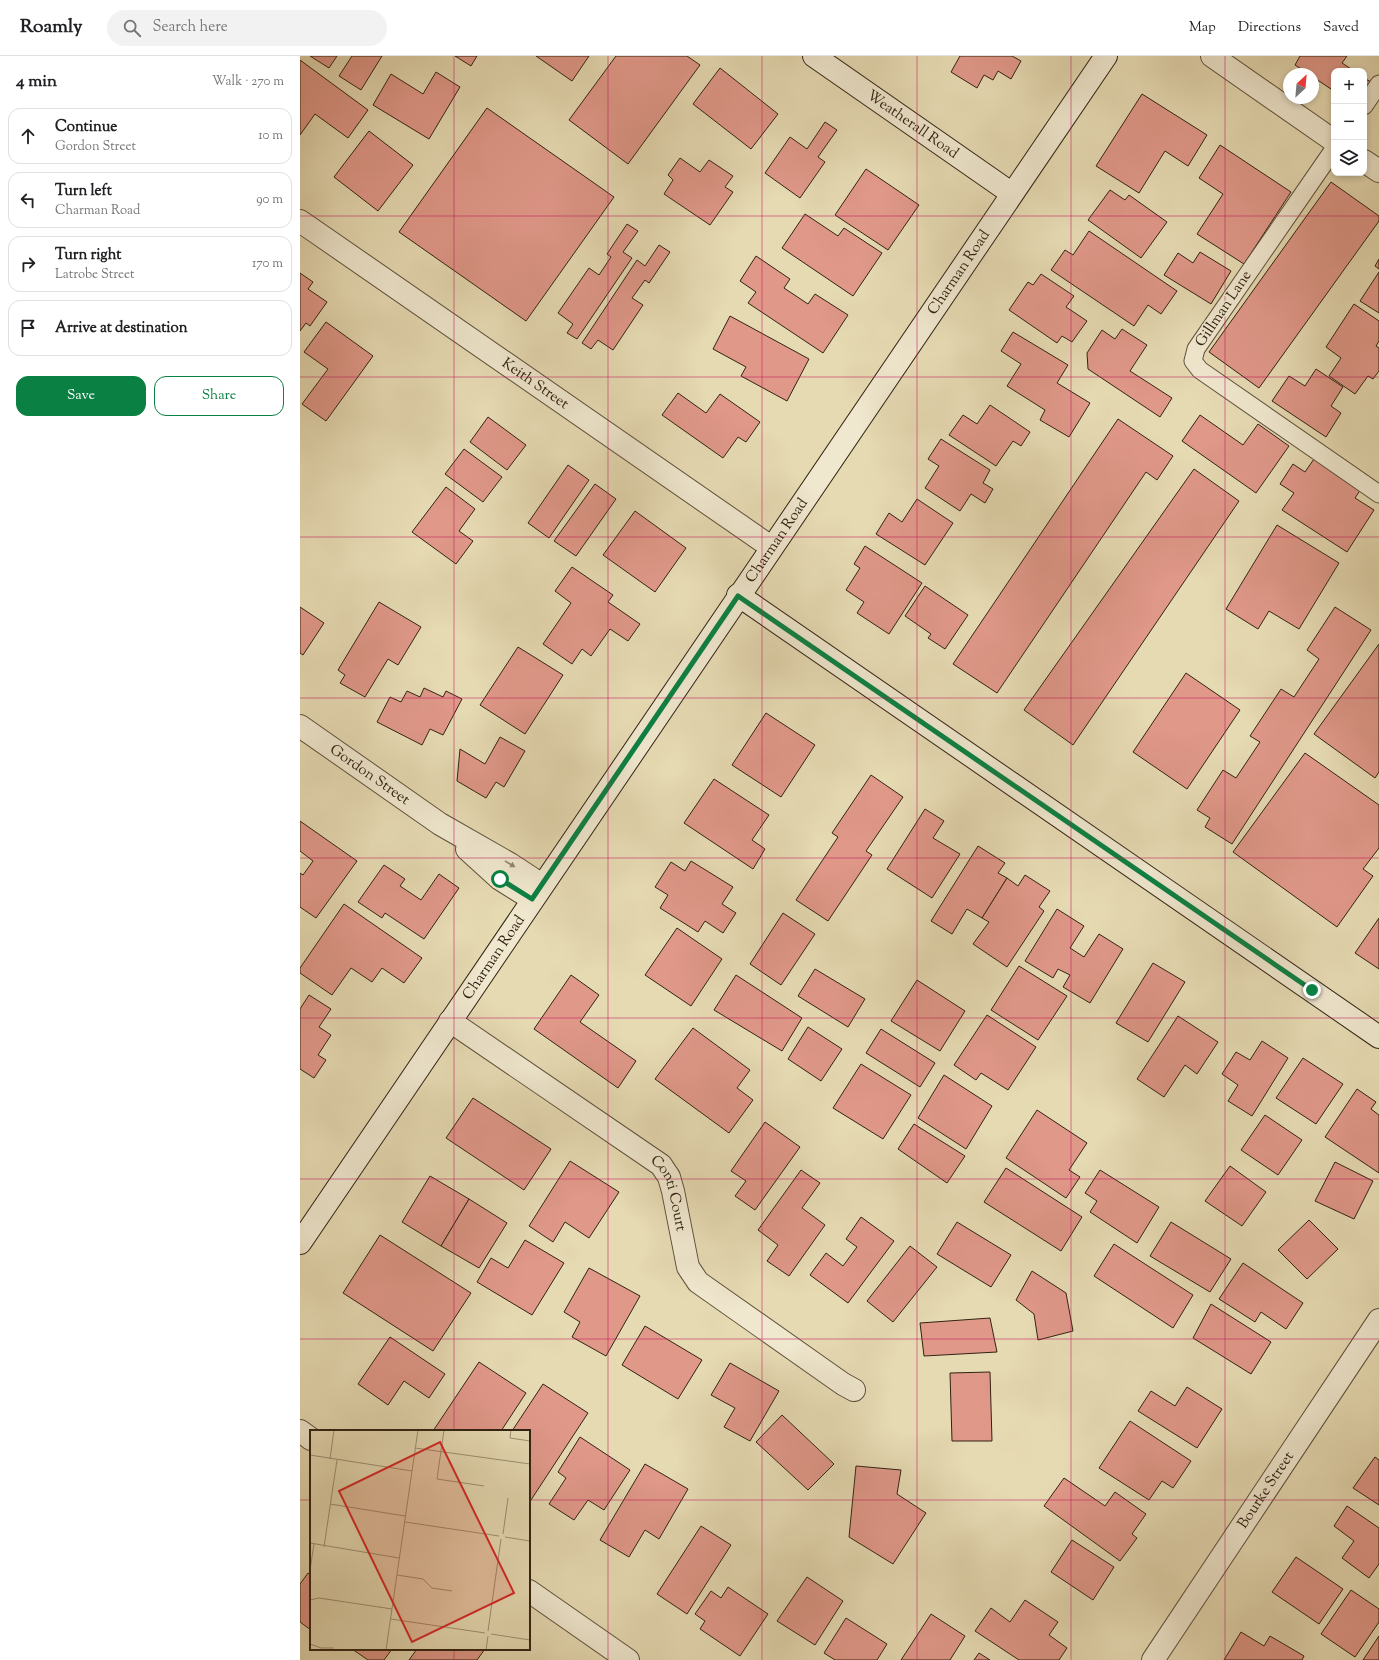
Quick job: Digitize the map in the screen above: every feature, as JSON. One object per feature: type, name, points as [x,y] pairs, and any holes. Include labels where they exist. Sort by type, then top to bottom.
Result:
[{"type":"street","name":"Weatherall Road","points":[[814,56],[1011,193]]},
{"type":"street","name":"Charman Road","points":[[300,1243],[1011,193],[1106,56]]},
{"type":"street","points":[[1212,56],[1333,140]]},
{"type":"street","points":[[1367,163],[1379,171]]},
{"type":"street","name":"Keith Street","points":[[300,221],[771,547]]},
{"type":"street","points":[[738,596],[1379,1037]]},
{"type":"street","name":"Gordon Street","points":[[300,726],[440,824],[510,864],[537,892]]},
{"type":"street","name":"Conti Court","points":[[450,1021],[661,1165],[669,1177],[673,1191],[688,1266],[698,1282],[843,1384],[854,1390]]},
{"type":"street","name":"Bourke Street","points":[[1153,1660],[1379,1320]]},
{"type":"street","points":[[300,1431],[310,1438]]},
{"type":"street","points":[[530,1592],[628,1660]]},
{"type":"lane","points":[[1365,104],[1379,84]]},
{"type":"lane","name":"Gillman Lane","points":[[1331,153],[1196,349],[1193,360],[1200,370],[1379,494]]},
{"type":"building","points":[[310,56],[337,56],[329,68]]},
{"type":"building","points":[[352,56],[382,56],[361,90],[339,76]]},
{"type":"building","points":[[455,56],[477,56],[471,66]]},
{"type":"building","points":[[536,56],[589,56],[572,81]]},
{"type":"building","points":[[616,56],[687,56],[700,65],[628,164],[569,120]]},
{"type":"building","points":[[960,56],[1012,56],[1021,61],[1011,79],[998,71],[993,80],[984,75],[977,88],[951,72]]},
{"type":"building","points":[[1300,56],[1347,56],[1342,63],[1350,68],[1331,68],[1331,89],[1319,81],[1319,68],[1300,68],[1295,65]]},
{"type":"building","points":[[300,60],[368,110],[348,138],[315,114],[300,135]]},
{"type":"building","points":[[720,68],[778,114],[751,149],[693,104]]},
{"type":"building","points":[[436,72],[460,87],[429,139],[373,105],[391,74],[423,94]]},
{"type":"building","points":[[1367,80],[1371,82],[1367,88]]},
{"type":"building","points":[[1142,94],[1207,135],[1188,166],[1165,151],[1139,193],[1096,166]]},
{"type":"building","points":[[487,108],[614,197],[526,321],[399,232]]},
{"type":"building","points":[[825,122],[837,130],[818,157],[825,162],[800,198],[765,173],[790,137],[807,149]]},
{"type":"building","points":[[369,131],[413,165],[378,211],[334,177]]},
{"type":"building","points":[[1220,145],[1291,192],[1244,264],[1197,234],[1223,194],[1199,178]]},
{"type":"building","points":[[680,158],[700,172],[709,160],[733,176],[725,187],[733,192],[710,225],[664,194],[673,180],[668,175]]},
{"type":"building","points":[[866,169],[919,205],[888,250],[835,215]]},
{"type":"building","points":[[1331,182],[1379,216],[1379,221],[1259,388],[1209,352]]},
{"type":"building","points":[[1110,190],[1125,200],[1129,195],[1167,222],[1141,258],[1088,220]]},
{"type":"building","points":[[805,214],[838,236],[844,228],[882,253],[853,296],[782,248]]},
{"type":"building","points":[[627,224],[638,231],[623,252],[632,258],[577,339],[567,333],[573,324],[558,313],[589,268],[599,275],[611,257],[607,254]]},
{"type":"building","points":[[1089,231],[1177,291],[1161,314],[1148,305],[1134,326],[1051,270],[1065,250],[1073,255]]},
{"type":"building","points":[[659,245],[670,252],[649,283],[645,280],[632,298],[643,305],[613,350],[598,340],[591,349],[582,343],[637,260],[645,266]]},
{"type":"building","points":[[1200,252],[1231,271],[1211,304],[1164,275],[1178,253],[1193,263]]},
{"type":"building","points":[[756,256],[790,279],[784,288],[808,304],[815,294],[848,315],[823,353],[748,303],[756,292],[740,281]]},
{"type":"building","points":[[1379,259],[1379,269],[1375,266]]},
{"type":"building","points":[[1379,272],[1379,313],[1360,301]]},
{"type":"building","points":[[300,273],[313,282],[308,289],[327,302],[310,326],[306,323],[300,331]]},
{"type":"building","points":[[1041,274],[1074,296],[1066,307],[1087,321],[1072,342],[1062,336],[1057,343],[1009,310],[1028,282],[1033,285]]},
{"type":"building","points":[[1354,304],[1379,321],[1379,341],[1376,346],[1379,348],[1379,371],[1373,379],[1368,376],[1355,394],[1329,376],[1341,358],[1326,347]]},
{"type":"building","points":[[730,316],[809,359],[787,401],[741,376],[746,367],[713,349]]},
{"type":"building","points":[[326,322],[373,356],[326,421],[302,404],[328,369],[304,352]]},
{"type":"building","points":[[1122,329],[1147,345],[1130,371],[1172,398],[1160,417],[1088,369],[1087,353],[1102,330],[1115,339]]},
{"type":"building","points":[[1013,332],[1068,365],[1057,383],[1090,403],[1069,437],[1040,420],[1045,410],[1007,386],[1021,364],[1001,351]]},
{"type":"building","points":[[1316,369],[1343,387],[1331,406],[1341,413],[1326,437],[1272,401],[1289,376],[1305,386]]},
{"type":"building","points":[[678,393],[706,413],[720,394],[760,422],[746,442],[738,437],[723,458],[662,415]]},
{"type":"building","points":[[990,405],[1030,432],[1021,446],[1013,441],[996,466],[949,435],[963,415],[977,424]]},
{"type":"building","points":[[1200,415],[1243,445],[1258,424],[1289,446],[1256,493],[1182,441]]},
{"type":"building","points":[[488,417],[526,445],[507,470],[470,442]]},
{"type":"building","points":[[1118,419],[1173,456],[1157,480],[1146,472],[997,693],[953,664]]},
{"type":"building","points":[[941,439],[990,470],[983,483],[993,489],[985,503],[971,494],[960,511],[925,488],[939,466],[928,459]]},
{"type":"building","points":[[464,449],[502,477],[483,502],[445,474]]},
{"type":"building","points":[[1316,456],[1363,486],[1355,498],[1374,510],[1347,552],[1282,510],[1294,493],[1280,484],[1293,464],[1305,472]]},
{"type":"building","points":[[568,465],[589,480],[549,538],[528,523]]},
{"type":"building","points":[[1194,469],[1239,501],[1073,745],[1024,710]]},
{"type":"building","points":[[595,484],[616,499],[576,556],[554,541]]},
{"type":"building","points":[[446,487],[475,509],[459,531],[473,541],[456,564],[412,532]]},
{"type":"building","points":[[917,499],[953,523],[925,565],[876,534],[889,513],[902,522]]},
{"type":"building","points":[[635,511],[686,548],[655,592],[603,555]]},
{"type":"building","points":[[1277,525],[1339,563],[1299,629],[1269,611],[1258,629],[1226,609]]},
{"type":"building","points":[[865,546],[922,583],[889,634],[857,613],[864,602],[846,590],[860,568],[854,564]]},
{"type":"building","points":[[572,567],[613,595],[608,602],[640,624],[628,641],[610,629],[591,656],[582,649],[572,664],[543,644],[571,603],[555,591]]},
{"type":"building","points":[[925,586],[968,615],[945,649],[928,638],[931,634],[905,616]]},
{"type":"building","points":[[379,602],[421,627],[398,665],[388,659],[365,697],[340,683],[345,675],[338,670]]},
{"type":"building","points":[[300,607],[324,623],[303,655],[300,653]]},
{"type":"building","points":[[1335,607],[1371,630],[1232,844],[1205,827],[1210,818],[1197,810],[1223,770],[1236,778],[1260,742],[1250,736],[1281,689],[1294,697],[1319,659],[1307,650]]},
{"type":"building","points":[[1379,644],[1379,772],[1375,778],[1314,734]]},
{"type":"building","points":[[518,647],[563,675],[525,734],[480,705]]},
{"type":"building","points":[[1186,673],[1240,710],[1187,789],[1133,752]]},
{"type":"building","points":[[424,688],[443,697],[446,691],[462,699],[443,735],[430,729],[422,745],[377,722],[390,697],[401,702],[407,691],[420,697]]},
{"type":"building","points":[[766,713],[815,745],[781,797],[732,765]]},
{"type":"building","points":[[500,737],[525,751],[504,787],[496,782],[486,798],[457,781],[460,749],[485,764]]},
{"type":"building","points":[[1305,753],[1379,805],[1379,848],[1363,869],[1373,876],[1337,927],[1233,852]]},
{"type":"building","points":[[871,775],[903,797],[866,851],[872,855],[828,921],[796,900],[838,837],[832,833]]},
{"type":"building","points":[[714,779],[769,815],[752,840],[765,849],[753,869],[684,823]]},
{"type":"building","points":[[925,809],[944,821],[933,838],[960,854],[932,898],[887,869]]},
{"type":"building","points":[[300,821],[357,861],[316,918],[300,907],[300,873],[303,875],[313,861],[300,851]]},
{"type":"building","points":[[978,846],[1005,863],[998,873],[1007,878],[982,918],[967,909],[952,934],[931,921]]},
{"type":"building","points":[[691,861],[733,887],[722,904],[736,913],[723,933],[705,921],[698,932],[660,908],[668,895],[655,887],[671,862],[685,871]]},
{"type":"building","points":[[384,865],[405,879],[400,886],[421,900],[439,874],[459,888],[424,939],[385,913],[382,918],[358,902]]},
{"type":"building","points":[[1025,875],[1050,891],[1039,907],[1044,911],[1007,967],[973,944],[989,922],[982,918],[1007,878],[1018,886]]},
{"type":"building","points":[[344,904],[422,958],[404,983],[382,968],[372,982],[351,968],[332,995],[300,973],[300,968]]},
{"type":"building","points":[[1057,909],[1084,926],[1070,948],[1084,957],[1099,934],[1123,949],[1090,1003],[1063,987],[1070,975],[1058,969],[1053,978],[1025,961]]},
{"type":"building","points":[[783,913],[815,934],[781,985],[750,964]]},
{"type":"building","points":[[1379,918],[1379,969],[1355,953]]},
{"type":"building","points":[[677,928],[722,959],[691,1006],[645,975]]},
{"type":"building","points":[[1153,963],[1185,982],[1148,1042],[1116,1023]]},
{"type":"building","points":[[1019,966],[1067,996],[1038,1040],[991,1010]]},
{"type":"building","points":[[815,969],[865,999],[848,1027],[798,996]]},
{"type":"building","points":[[571,975],[599,995],[580,1022],[636,1061],[618,1088],[534,1029]]},
{"type":"building","points":[[736,975],[802,1018],[782,1051],[714,1010]]},
{"type":"building","points":[[917,980],[965,1011],[940,1051],[891,1021]]},
{"type":"building","points":[[309,995],[331,1009],[319,1027],[331,1035],[318,1055],[326,1060],[314,1078],[300,1069],[300,1009]]},
{"type":"building","points":[[987,1015],[1036,1047],[1008,1090],[981,1073],[976,1080],[954,1065]]},
{"type":"building","points":[[1178,1016],[1218,1042],[1197,1074],[1185,1065],[1164,1097],[1137,1079]]},
{"type":"building","points":[[808,1027],[842,1049],[821,1081],[788,1059]]},
{"type":"building","points":[[693,1028],[750,1070],[737,1088],[753,1100],[729,1133],[655,1079]]},
{"type":"building","points":[[881,1029],[935,1063],[920,1087],[866,1053]]},
{"type":"building","points":[[1262,1041],[1288,1058],[1252,1116],[1228,1101],[1238,1085],[1222,1074],[1236,1052],[1250,1060]]},
{"type":"building","points":[[1303,1058],[1343,1084],[1316,1124],[1276,1098]]},
{"type":"building","points":[[861,1064],[911,1095],[883,1139],[833,1108]]},
{"type":"building","points":[[944,1075],[992,1106],[966,1149],[918,1118]]},
{"type":"building","points":[[1357,1089],[1376,1102],[1371,1109],[1379,1115],[1379,1173],[1325,1137]]},
{"type":"building","points":[[473,1098],[551,1149],[524,1190],[446,1138]]},
{"type":"building","points":[[1037,1110],[1087,1143],[1069,1170],[1080,1177],[1066,1198],[1006,1158]]},
{"type":"building","points":[[1265,1115],[1302,1140],[1278,1175],[1241,1150]]},
{"type":"building","points":[[765,1122],[800,1147],[755,1210],[735,1196],[746,1181],[731,1171]]},
{"type":"building","points":[[914,1124],[965,1156],[947,1183],[898,1149]]},
{"type":"building","points":[[570,1161],[619,1192],[589,1238],[565,1222],[553,1242],[529,1226]]},
{"type":"building","points":[[1335,1162],[1373,1181],[1354,1219],[1315,1201]]},
{"type":"building","points":[[1230,1166],[1266,1192],[1242,1226],[1205,1201]]},
{"type":"building","points":[[1006,1168],[1082,1217],[1061,1251],[984,1202]]},
{"type":"building","points":[[801,1170],[820,1183],[802,1208],[825,1225],[789,1276],[767,1261],[778,1245],[758,1230]]},
{"type":"building","points":[[1100,1170],[1159,1207],[1137,1243],[1090,1212],[1097,1201],[1085,1193]]},
{"type":"building","points":[[430,1176],[469,1199],[441,1246],[402,1222]]},
{"type":"building","points":[[469,1199],[507,1223],[479,1268],[441,1246]]},
{"type":"building","points":[[861,1217],[894,1241],[848,1303],[810,1275],[826,1253],[843,1266],[857,1247],[846,1239]]},
{"type":"building","points":[[1309,1220],[1338,1249],[1307,1279],[1278,1250]]},
{"type":"building","points":[[957,1222],[1011,1255],[991,1287],[937,1254]]},
{"type":"building","points":[[1171,1222],[1231,1259],[1210,1292],[1150,1256]]},
{"type":"building","points":[[380,1235],[471,1293],[433,1351],[343,1293]]},
{"type":"building","points":[[525,1240],[564,1263],[532,1315],[477,1282],[491,1258],[508,1268]]},
{"type":"building","points":[[1114,1244],[1193,1295],[1173,1328],[1094,1276]]},
{"type":"building","points":[[910,1246],[937,1267],[893,1322],[867,1301]]},
{"type":"building","points":[[1243,1263],[1303,1303],[1286,1329],[1261,1312],[1255,1322],[1219,1299]]},
{"type":"building","points":[[589,1268],[640,1296],[606,1356],[572,1337],[580,1322],[564,1312]]},
{"type":"building","points":[[1032,1271],[1066,1293],[1073,1331],[1038,1340],[1034,1314],[1016,1300]]},
{"type":"building","points":[[1211,1304],[1271,1342],[1251,1374],[1193,1338]]},
{"type":"building","points":[[990,1318],[997,1352],[924,1356],[920,1323]]},
{"type":"building","points":[[645,1326],[702,1360],[678,1399],[622,1365]]},
{"type":"building","points":[[390,1337],[445,1374],[429,1398],[404,1381],[388,1405],[358,1384]]},
{"type":"building","points":[[479,1362],[526,1393],[502,1430],[434,1430]]},
{"type":"building","points":[[730,1363],[779,1391],[750,1441],[724,1427],[735,1408],[711,1395]]},
{"type":"building","points":[[990,1372],[992,1441],[952,1441],[950,1373]]},
{"type":"building","points":[[543,1384],[588,1413],[530,1501],[530,1430],[513,1430]]},
{"type":"building","points":[[1187,1387],[1222,1409],[1197,1448],[1138,1411],[1151,1391],[1175,1406]]},
{"type":"building","points":[[782,1415],[834,1464],[808,1490],[756,1442]]},
{"type":"building","points":[[1130,1421],[1191,1461],[1173,1488],[1162,1481],[1149,1500],[1099,1468]]},
{"type":"building","points":[[580,1437],[630,1470],[604,1510],[588,1500],[574,1520],[549,1504],[566,1478],[558,1472]]},
{"type":"building","points":[[1375,1457],[1379,1460],[1379,1505],[1353,1488]]},
{"type":"building","points":[[645,1464],[688,1489],[659,1539],[645,1530],[629,1557],[600,1540]]},
{"type":"building","points":[[856,1466],[901,1470],[897,1494],[926,1513],[893,1564],[849,1537]]},
{"type":"building","points":[[1064,1478],[1105,1506],[1115,1492],[1146,1514],[1132,1534],[1137,1538],[1120,1561],[1044,1506]]},
{"type":"building","points":[[1347,1506],[1379,1528],[1379,1564],[1369,1578],[1342,1558],[1354,1541],[1334,1526]]},
{"type":"building","points":[[701,1526],[731,1545],[687,1614],[657,1594]]},
{"type":"building","points":[[1072,1540],[1114,1567],[1093,1600],[1051,1572]]},
{"type":"building","points":[[1296,1557],[1343,1589],[1319,1624],[1272,1592]]},
{"type":"building","points":[[308,1573],[310,1574],[310,1629],[300,1622],[300,1584]]},
{"type":"building","points":[[807,1577],[843,1601],[815,1645],[777,1621]]},
{"type":"building","points":[[728,1587],[768,1614],[740,1656],[700,1629],[705,1621],[695,1614],[711,1591],[721,1598]]},
{"type":"building","points":[[1351,1590],[1379,1609],[1379,1622],[1355,1657],[1321,1634]]},
{"type":"building","points":[[1025,1600],[1058,1622],[1049,1635],[1067,1648],[1059,1660],[1019,1660],[975,1631],[991,1608],[1010,1622]]},
{"type":"building","points":[[931,1614],[965,1636],[950,1660],[901,1660]]},
{"type":"building","points":[[846,1618],[887,1644],[877,1660],[835,1660],[824,1653]]},
{"type":"building","points":[[1241,1632],[1264,1646],[1270,1636],[1304,1656],[1302,1660],[1224,1660]]},
{"type":"building","points":[[1379,1636],[1379,1660],[1363,1660]]},
{"type":"building","points":[[353,1650],[391,1650],[384,1660],[368,1660]]},
{"type":"building","points":[[416,1650],[484,1650],[477,1660],[409,1660]]},
{"type":"building","points":[[979,1653],[990,1660],[974,1660]]},
{"type":"route","points":[[500,879],[532,899],[738,596],[1312,990]]}]
